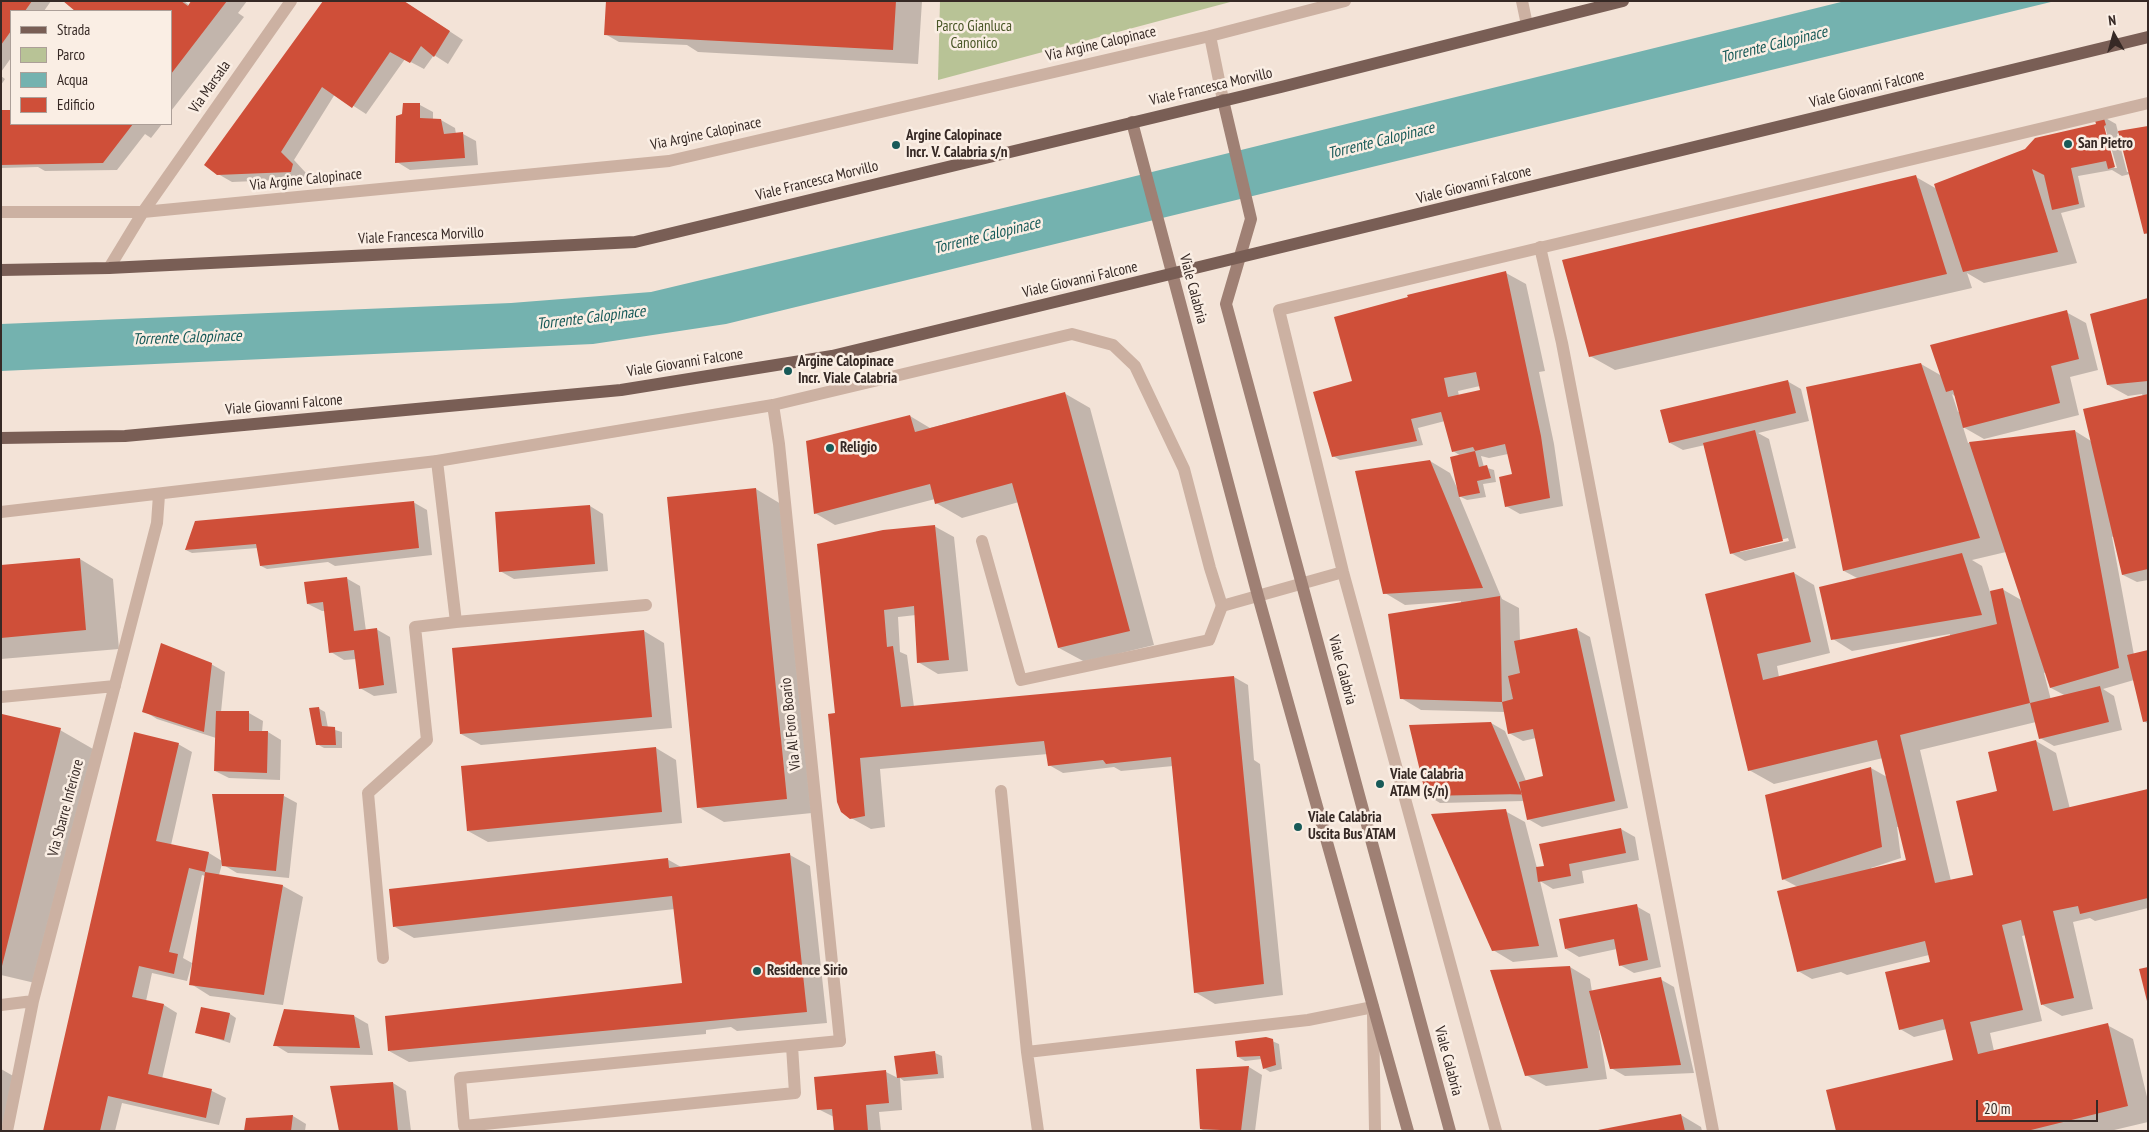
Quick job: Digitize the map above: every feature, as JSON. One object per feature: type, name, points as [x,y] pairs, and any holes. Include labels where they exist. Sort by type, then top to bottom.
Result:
[{"type":"main road","name":"Viale Francesca Morvillo","points":[[1,270],[109,268],[635,242],[1623,1]]},
{"type":"main road","name":"Viale Giovanni Falcone","points":[[1,438],[125,436],[621,390],[832,356],[2148,37]]},
{"type":"main road","name":"Viale Calabria","points":[[1223,100],[1251,219],[1226,304],[1450,1131]]},
{"type":"main road","name":"Viale Calabria","points":[[1132,122],[1258,596],[1408,1131]]},
{"type":"street","name":"Via Marsala","points":[[109,268],[143,212],[291,1]]},
{"type":"street","name":"Via Argine Calopinace","points":[[1,212],[143,212],[669,161],[1210,36],[1344,1]]},
{"type":"street","points":[[1522,1],[1527,25]]},
{"type":"street","points":[[1210,36],[1223,100]]},
{"type":"street","points":[[1713,1131],[1562,343],[1540,248],[2148,103]]},
{"type":"street","name":"Viale Calabria","points":[[1496,1131],[1343,572],[1279,310],[1540,248]]},
{"type":"street","points":[[1,512],[437,461],[773,405],[1072,334],[1113,345],[1135,366],[1184,469],[1222,606],[1209,640],[1021,680],[982,541]]},
{"type":"street","name":"Via Al Foro Boario","points":[[773,405],[779,444],[840,1040],[792,1046]]},
{"type":"street","points":[[437,461],[456,622]]},
{"type":"street","name":"Via Sbarre Inferiore","points":[[7,1131],[33,1001],[157,523],[159,495]]},
{"type":"street","points":[[1222,606],[1343,572]]},
{"type":"street","points":[[383,958],[368,794],[427,740],[414,628],[456,622],[646,605]]},
{"type":"street","points":[[1,697],[115,686]]},
{"type":"street","points":[[1001,791],[1027,1052],[1038,1131]]},
{"type":"street","points":[[1,1005],[33,1001]]},
{"type":"street","points":[[1027,1052],[1308,1020],[1373,1007]]},
{"type":"street","name":"Viale Calabria","points":[[1373,1007],[1374,1131]]},
{"type":"street","points":[[792,1046],[796,1092],[464,1126],[460,1078],[792,1046]]},
{"type":"green space","name":"Parco Gianluca Canonico","points":[[940,1],[1234,1],[938,80]]},
{"type":"water","name":"Torrente Calopinace","points":[[1845,1],[2055,1],[726,324],[593,344],[1,371],[1,324],[511,303],[651,292],[1087,188]]},
{"type":"building","points":[[1,1],[32,1],[26,10],[10,10],[10,32],[1,45]]},
{"type":"building","points":[[63,1],[181,1],[188,6],[191,1],[227,1],[172,73],[172,10],[74,10]]},
{"type":"building","points":[[323,1],[404,1],[450,31],[434,57],[421,46],[410,63],[390,52],[352,108],[322,87],[281,152],[293,164],[291,172],[217,175],[204,165]]},
{"type":"building","points":[[606,1],[896,1],[893,50],[604,35]]},
{"type":"building","points":[[403,103],[420,103],[420,118],[441,119],[444,134],[463,132],[465,158],[395,163],[396,116],[402,114]]},
{"type":"building","points":[[1,110],[10,110],[10,125],[132,125],[103,163],[1,165]]},
{"type":"building","points":[[2103,115],[2115,167],[2108,169],[2106,161],[2071,168],[2079,204],[2052,210],[2044,175],[2032,169],[2058,252],[1963,272],[1934,184],[2025,149],[2035,138],[2096,124],[2094,117]]},
{"type":"building","points":[[2148,126],[2148,233],[2144,234],[2118,131]]},
{"type":"building","points":[[1916,175],[1947,274],[1589,357],[1562,260]]},
{"type":"building","points":[[1506,271],[1541,436],[1550,498],[1505,507],[1499,477],[1512,474],[1505,444],[1475,451],[1473,447],[1452,452],[1441,412],[1411,419],[1417,441],[1332,457],[1313,392],[1352,381],[1334,317],[1408,297],[1407,295]],"holes":[[[1476,372],[1480,390],[1448,397],[1444,378]]]},
{"type":"building","points":[[2148,298],[2148,381],[2107,385],[2090,314]]},
{"type":"building","points":[[2067,310],[2079,359],[2051,366],[2060,403],[1963,428],[1953,390],[1946,392],[1930,345]]},
{"type":"building","points":[[1921,363],[1980,538],[1843,571],[1806,387]]},
{"type":"building","points":[[1788,380],[1796,413],[1669,443],[1660,410]]},
{"type":"building","points":[[1065,392],[1130,631],[1058,648],[1012,483],[935,504],[930,484],[814,514],[806,441],[910,415],[915,432]]},
{"type":"building","points":[[2148,394],[2148,569],[2122,575],[2083,409]]},
{"type":"building","points":[[1755,430],[1783,541],[1730,554],[1703,443]]},
{"type":"building","points":[[2075,430],[2119,668],[2050,688],[1969,442]]},
{"type":"building","points":[[1475,451],[1479,467],[1487,465],[1491,478],[1477,481],[1480,493],[1459,497],[1450,457]]},
{"type":"building","points":[[1430,460],[1483,588],[1383,594],[1355,471]]},
{"type":"building","points":[[756,488],[787,799],[697,808],[667,497]]},
{"type":"building","points":[[414,501],[419,548],[260,566],[256,544],[185,550],[195,521]]},
{"type":"building","points":[[590,505],[595,564],[499,572],[495,512]]},
{"type":"building","points":[[935,525],[949,660],[917,663],[914,606],[884,610],[887,647],[893,646],[901,707],[1234,676],[1264,984],[1194,993],[1171,757],[1106,764],[1103,760],[1048,766],[1044,741],[860,758],[865,816],[850,819],[841,812],[837,802],[828,714],[835,713],[817,544],[883,530]]},
{"type":"building","points":[[1962,553],[1982,615],[1831,640],[1819,587]]},
{"type":"building","points":[[80,558],[86,630],[1,638],[1,565]]},
{"type":"building","points":[[1794,572],[1811,642],[1757,654],[1763,680],[1997,624],[1990,591],[2003,588],[2030,703],[1900,735],[1935,883],[1973,875],[1956,801],[1997,791],[1988,752],[2036,740],[2053,811],[2148,789],[2148,898],[2080,914],[2078,906],[2053,911],[2074,998],[2041,1005],[2021,920],[2002,925],[2023,1010],[1970,1022],[1978,1054],[2108,1023],[2128,1106],[2027,1131],[1836,1131],[1826,1090],[1953,1060],[1943,1019],[1899,1030],[1885,972],[1930,962],[1925,941],[1797,972],[1777,891],[1906,860],[1877,740],[1748,771],[1705,594]]},
{"type":"building","points":[[347,577],[354,631],[377,628],[384,685],[359,689],[354,650],[329,653],[323,602],[307,604],[304,582]]},
{"type":"building","points":[[1500,596],[1502,702],[1400,699],[1388,614]]},
{"type":"building","points":[[1577,628],[1615,801],[1527,820],[1519,782],[1543,776],[1533,729],[1508,734],[1502,702],[1513,699],[1508,676],[1520,673],[1514,641]]},
{"type":"building","points":[[644,630],[652,717],[460,734],[452,648]]},
{"type":"building","points":[[161,643],[212,663],[204,732],[142,712]]},
{"type":"building","points":[[2148,650],[2148,721],[2143,722],[2127,655]]},
{"type":"building","points":[[2100,686],[2109,722],[2039,739],[2030,703]]},
{"type":"building","points":[[319,707],[322,726],[335,727],[336,745],[316,745],[309,708]]},
{"type":"building","points":[[216,711],[249,711],[249,731],[268,731],[267,773],[214,771]]},
{"type":"building","points":[[2,714],[61,728],[1,966]]},
{"type":"building","points":[[1491,722],[1522,794],[1426,796],[1409,725]]},
{"type":"building","points":[[134,732],[179,743],[156,841],[209,852],[205,872],[189,868],[169,952],[178,954],[174,974],[139,966],[132,997],[164,1004],[148,1074],[212,1089],[206,1118],[108,1096],[100,1131],[43,1131]]},
{"type":"building","points":[[656,747],[662,812],[467,831],[461,766]]},
{"type":"building","points":[[1871,767],[1882,847],[1782,880],[1765,795]]},
{"type":"building","points":[[212,794],[284,794],[276,871],[222,866]]},
{"type":"building","points":[[1506,809],[1539,946],[1492,951],[1431,814]]},
{"type":"building","points":[[1621,828],[1626,853],[1569,864],[1571,876],[1538,882],[1536,867],[1544,866],[1539,844]]},
{"type":"building","points":[[790,853],[807,1012],[388,1051],[385,1016],[682,983],[672,896],[393,927],[389,889],[668,858],[669,868]]},
{"type":"building","points":[[205,872],[283,885],[264,995],[189,985]]},
{"type":"building","points":[[1637,904],[1648,960],[1619,966],[1614,939],[1565,949],[1559,919]]},
{"type":"building","points":[[1570,966],[1588,1068],[1525,1076],[1490,970]]},
{"type":"building","points":[[2148,967],[2148,1001],[2147,1001],[2139,969]]},
{"type":"building","points":[[1661,977],[1681,1065],[1610,1069],[1589,991]]},
{"type":"building","points":[[201,1007],[230,1013],[224,1040],[195,1033]]},
{"type":"building","points":[[284,1009],[354,1015],[360,1048],[273,1046]]},
{"type":"building","points":[[1266,1037],[1273,1039],[1276,1065],[1263,1069],[1260,1056],[1237,1057],[1235,1041]]},
{"type":"building","points":[[935,1051],[938,1074],[897,1078],[894,1056]]},
{"type":"building","points":[[1249,1066],[1241,1131],[1200,1129],[1196,1069]]},
{"type":"building","points":[[886,1070],[889,1103],[866,1105],[868,1131],[834,1131],[832,1109],[817,1110],[814,1077]]},
{"type":"building","points":[[393,1082],[398,1131],[339,1131],[330,1086]]},
{"type":"building","points":[[1681,1114],[1685,1131],[1598,1131],[1598,1130]]},
{"type":"building","points":[[293,1115],[291,1131],[244,1131],[246,1118]]},
{"type":"place","name":"San Pietro","points":[[2068,144]]},
{"type":"place","name":"Argine Calopinace Incr. V. Calabria s/n","points":[[896,145]]},
{"type":"place","name":"Argine Calopinace Incr. Viale Calabria","points":[[788,371]]},
{"type":"place","name":"Religio","points":[[830,448]]},
{"type":"place","name":"Viale Calabria ATAM (s/n)","points":[[1380,784]]},
{"type":"place","name":"Viale Calabria Uscita Bus ATAM","points":[[1298,827]]},
{"type":"place","name":"Residence Sirio","points":[[757,971]]}]
